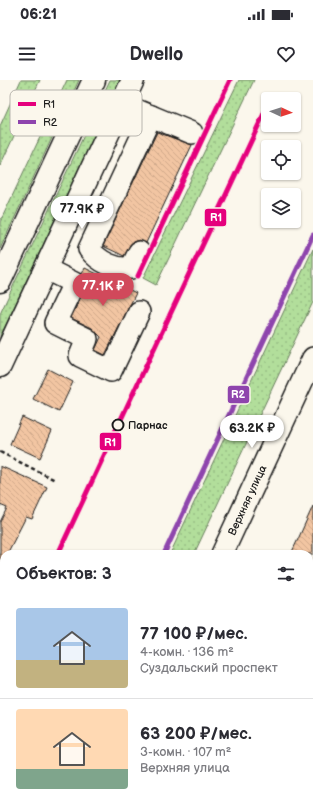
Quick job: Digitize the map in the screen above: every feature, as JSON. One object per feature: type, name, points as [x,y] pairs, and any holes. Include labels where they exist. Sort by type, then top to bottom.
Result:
[{"type":"main road","points":[[89,90],[94,80]]},
{"type":"main road","points":[[128,90],[133,80]]},
{"type":"main road","points":[[0,281],[68,136]]},
{"type":"main road","points":[[0,366],[107,136]]},
{"type":"street","points":[[142,112],[192,133]]},
{"type":"street","points":[[142,135],[151,116]]},
{"type":"street","points":[[139,252],[131,268],[120,270],[95,257],[89,249],[142,136]]},
{"type":"street","points":[[46,269],[74,283],[55,323],[87,339],[80,356],[111,371],[139,312]]},
{"type":"street","name":"Верхняя улица","points":[[224,550],[313,358]]},
{"type":"path","points":[[0,452],[55,480]]},
{"type":"green space","points":[[21,80],[40,80],[35,90],[16,90]]},
{"type":"green space","points":[[67,80],[79,80],[74,90],[62,90]]},
{"type":"green space","points":[[110,80],[120,80],[115,90],[105,90]]},
{"type":"green space","points":[[239,80],[254,80],[156,285],[143,278]]},
{"type":"green space","points":[[10,104],[10,136],[14,136],[0,166],[0,126]]},
{"type":"green space","points":[[41,136],[53,136],[0,249],[0,222]]},
{"type":"green space","points":[[84,136],[94,136],[0,338],[0,314]]},
{"type":"green space","points":[[313,249],[313,302],[196,550],[172,550]]},
{"type":"building","points":[[157,132],[192,145],[146,243],[139,240],[133,242],[124,256],[103,246]]},
{"type":"building","points":[[85,268],[136,293],[105,355],[95,350],[101,337],[92,328],[71,318],[85,288],[86,282],[82,274]]},
{"type":"building","points":[[48,369],[73,382],[59,412],[33,399]]},
{"type":"building","points":[[22,417],[52,431],[40,458],[10,444]]},
{"type":"building","points":[[0,466],[47,487],[32,519],[26,517],[9,550],[0,550],[0,522],[7,508],[0,505]]},
{"type":"building","points":[[313,506],[313,550],[293,550]]},
{"type":"railway","points":[[138,276],[230,80]]},
{"type":"railway","points":[[166,550],[313,235]]},
{"type":"transit line","name":"R1","points":[[138,276],[230,80]]},
{"type":"transit line","name":"R1","points":[[60,550],[261,120]]},
{"type":"transit line","name":"R2","points":[[166,550],[313,235]]},
{"type":"place","name":"Парнас","points":[[118,425]]}]
